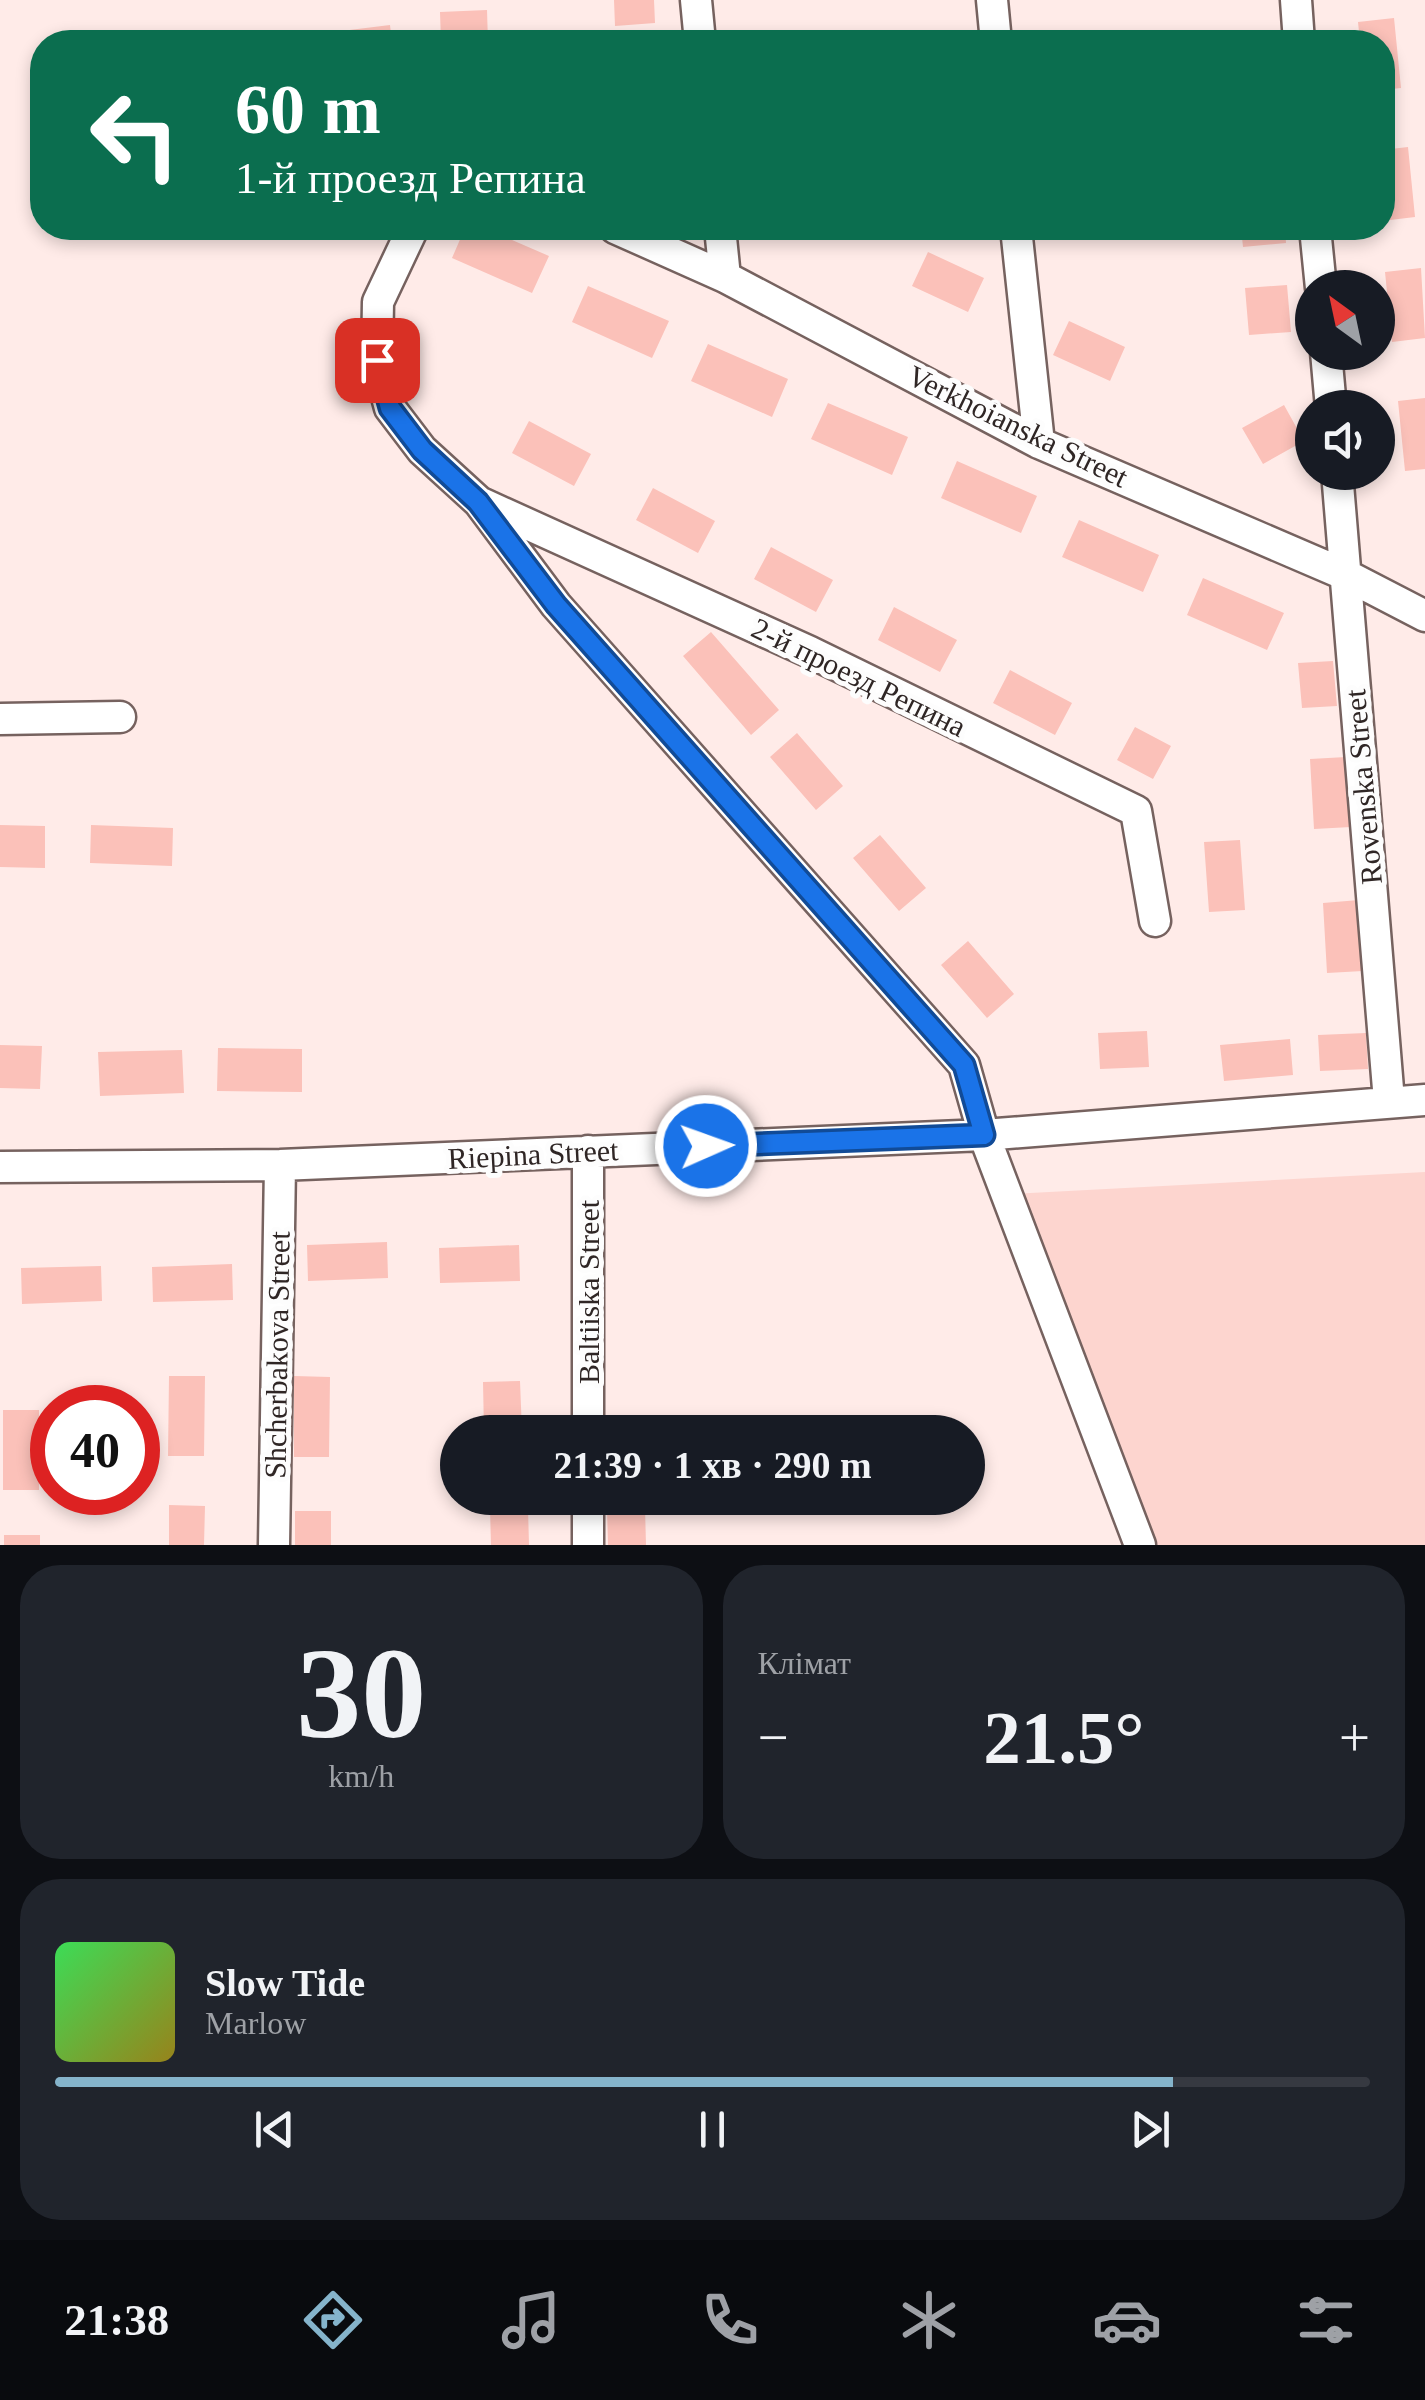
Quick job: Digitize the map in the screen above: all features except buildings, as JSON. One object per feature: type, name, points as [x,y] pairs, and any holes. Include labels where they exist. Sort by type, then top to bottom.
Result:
[{"type":"street","points":[[696,0],[699,30]]},
{"type":"street","points":[[992,0],[995,30]]},
{"type":"street","points":[[1296,0],[1298,30]]},
{"type":"street","points":[[407,240],[378,302],[377,360],[390,408],[422,450],[478,502],[556,605],[964,1065],[984,1135],[1140,1545]]},
{"type":"street","name":"Verkhoianska Street","points":[[642,240],[725,277],[1039,442],[1346,576],[1425,616]]},
{"type":"street","points":[[721,240],[725,277]]},
{"type":"street","points":[[1017,240],[1039,442]]},
{"type":"street","points":[[1317,240],[1320,270]]},
{"type":"street","name":"Rovenska Street","points":[[1339,490],[1390,1100]]},
{"type":"street","name":"2-й проезд Репина","points":[[478,502],[810,652],[1136,811],[1155,921]]},
{"type":"street","points":[[0,719],[120,717]]},
{"type":"street","name":"Riepina Street","points":[[0,1166],[280,1166],[984,1135],[1425,1100]]},
{"type":"street","name":"Baltiiska Street","points":[[588,1151],[588,1415]]},
{"type":"street","name":"Shcherbakova Street","points":[[274,1545],[280,1166]]},
{"type":"street","points":[[588,1515],[588,1545]]},
{"type":"shaded area","points":[[1425,1172],[1425,1545],[1148,1545],[1012,1194]]},
{"type":"route","points":[[377,360],[390,408],[422,450],[478,502],[556,605],[964,1065],[984,1135],[706,1146]]}]
